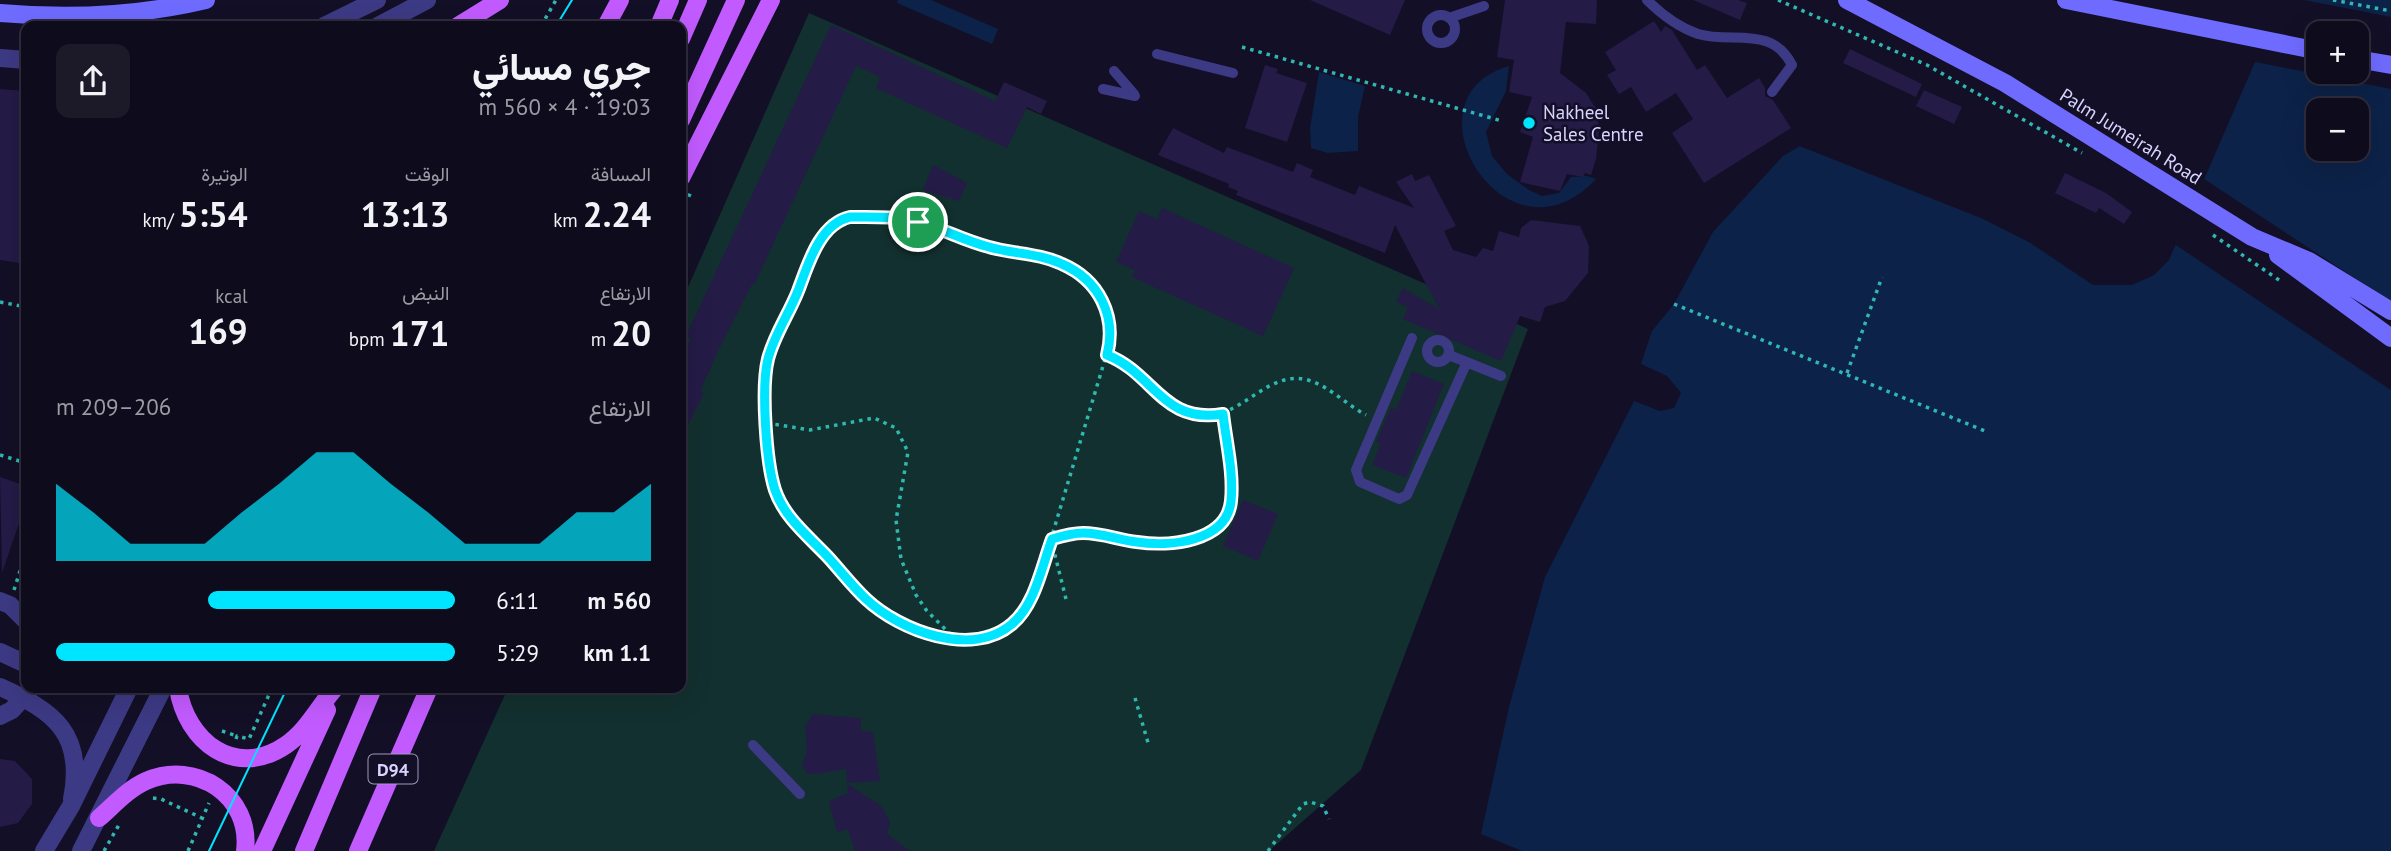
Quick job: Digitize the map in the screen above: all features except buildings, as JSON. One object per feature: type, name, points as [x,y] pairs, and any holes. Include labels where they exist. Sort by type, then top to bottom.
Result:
[{"type":"main road","points":[[0,13],[85,16],[135,13],[206,0]]},
{"type":"main road","points":[[466,21],[500,0]]},
{"type":"main road","points":[[609,21],[620,0]]},
{"type":"main road","points":[[622,21],[631,0]]},
{"type":"main road","points":[[661,21],[670,0]]},
{"type":"main road","points":[[686,28],[698,0]]},
{"type":"main road","points":[[686,109],[736,0]]},
{"type":"main road","points":[[686,168],[771,0]]},
{"type":"main road","name":"Palm Jumeirah Road","points":[[1847,0],[2005,83],[2252,237],[2309,261],[2391,311]]},
{"type":"main road","points":[[2066,0],[2306,48]]},
{"type":"main road","points":[[2369,61],[2391,65]]},
{"type":"main road","points":[[2252,237],[2391,338]]},
{"type":"main road","points":[[178,693],[186,721],[207,745],[230,755],[252,757],[284,747],[332,693]]},
{"type":"main road","points":[[262,851],[334,693]]},
{"type":"main road","name":"D94","points":[[304,851],[371,693]]},
{"type":"main road","points":[[361,720],[379,693]]},
{"type":"main road","name":"D94","points":[[358,851],[427,693]]},
{"type":"main road","points":[[99,818],[129,791],[164,775],[183,774],[216,785],[232,801],[241,815],[245,831],[245,851]]},
{"type":"street","points":[[334,21],[377,0]]},
{"type":"street","points":[[387,21],[427,0]]},
{"type":"street","points":[[0,58],[21,60]]},
{"type":"street","points":[[5,603],[21,617]]},
{"type":"street","points":[[0,652],[21,662]]},
{"type":"street","points":[[0,687],[21,692]]},
{"type":"street","points":[[0,716],[28,693],[50,713],[71,745],[76,764],[71,806]]},
{"type":"street","points":[[44,851],[71,806],[127,693]]},
{"type":"street","points":[[80,851],[161,693]]},
{"type":"lane","points":[[1647,0],[1670,20],[1698,34],[1729,38],[1754,37],[1773,44],[1792,65],[1772,92]]},
{"type":"lane","points":[[1449,18],[1484,6]]},
{"type":"lane","points":[[1157,54],[1233,73]]},
{"type":"lane","points":[[1102,89],[1136,96],[1114,71]]},
{"type":"lane","points":[[1412,338],[1356,477],[1360,482],[1402,499],[1409,492],[1467,362]]},
{"type":"lane","points":[[1449,355],[1501,376]]},
{"type":"lane","points":[[752,745],[800,794]]},
{"type":"path","points":[[544,21],[556,0]]},
{"type":"path","points":[[1778,0],[1927,65],[2084,155]]},
{"type":"path","points":[[2333,0],[2391,11]]},
{"type":"path","points":[[1242,47],[1502,121]]},
{"type":"path","points":[[850,217],[918,222],[988,247],[1062,263],[1086,279],[1105,305],[1110,327],[1107,355],[1052,539],[1030,599],[1019,617],[992,635],[955,639],[912,627],[878,608],[793,522],[775,490],[765,380],[772,346],[828,228],[850,217]]},
{"type":"path","points":[[2211,234],[2289,286]]},
{"type":"path","points":[[1847,373],[1882,276]]},
{"type":"path","points":[[0,302],[21,306]]},
{"type":"path","points":[[1674,304],[1985,431]]},
{"type":"path","points":[[1107,355],[1137,372],[1160,398],[1178,410],[1200,416],[1223,414],[1243,405],[1271,385],[1292,379],[1322,386],[1377,421]]},
{"type":"path","points":[[1052,539],[1083,533],[1140,543],[1166,543],[1205,535],[1218,527],[1227,516],[1231,502],[1223,414]]},
{"type":"path","points":[[767,423],[795,430],[823,430],[874,418],[896,428],[906,443],[909,460],[896,520],[901,559],[907,578],[927,611],[955,639]]},
{"type":"path","points":[[0,454],[21,461]]},
{"type":"path","points":[[1052,539],[1066,599]]},
{"type":"path","points":[[5,603],[21,564]]},
{"type":"path","points":[[230,755],[237,736],[249,739],[270,693]]},
{"type":"path","points":[[1135,698],[1149,746]]},
{"type":"path","points":[[187,851],[216,785]]},
{"type":"path","points":[[152,798],[161,799],[202,818]]},
{"type":"path","points":[[1268,851],[1303,804],[1317,803],[1328,812],[1329,819]]},
{"type":"path","points":[[104,851],[121,821]]},
{"type":"green space","points":[[809,13],[1528,329],[1361,770],[1269,851],[434,851],[506,693],[686,693],[686,292]]},
{"type":"water","points":[[898,0],[931,0],[998,29],[992,44],[897,3]]},
{"type":"water","points":[[2282,0],[2391,0],[2391,851],[1522,851],[1481,834],[1509,707],[1545,577],[1634,401],[1660,411],[1674,408],[1681,393],[1667,376],[1641,364],[1652,331],[1674,304],[1713,232],[1783,156],[1800,146],[1982,218],[2029,242],[2093,285],[2132,285],[2154,275],[2169,260]]},
{"type":"water","points":[[1509,66],[1506,91],[1486,132],[1492,156],[1507,174],[1542,196],[1559,193],[1571,177],[1587,176],[1596,179],[1562,203],[1529,206],[1500,194],[1478,170],[1464,141],[1463,111],[1477,84]]},
{"type":"water","points":[[1319,72],[1365,86],[1358,117],[1358,151],[1328,153],[1311,148],[1310,128]]},
{"type":"pier","points":[[2278,0],[2304,0],[2391,17],[2391,89],[2366,84],[2369,84],[2369,21],[2306,21],[2306,72],[2251,61]]},
{"type":"pier","points":[[1803,144],[1983,215],[2029,238],[2029,242],[1981,218],[1800,146]]},
{"type":"pier","points":[[2201,177],[2391,302],[2391,390],[2173,243]]},
{"type":"tram line","points":[[559,21],[572,0]]},
{"type":"tram line","points":[[209,851],[285,693]]},
{"type":"place","name":"Nakheel Sales Centre","points":[[1529,123]]},
{"type":"route","points":[[850,217],[918,222],[988,247],[1062,263],[1086,279],[1105,305],[1111,336],[1107,355],[1128,365],[1160,398],[1178,410],[1200,416],[1223,414],[1231,502],[1227,516],[1218,527],[1205,535],[1166,543],[1140,543],[1083,533],[1052,539],[1030,599],[1019,617],[1002,631],[980,639],[955,639],[920,630],[890,617],[866,599],[793,522],[781,504],[772,475],[765,404],[765,372],[777,334],[828,228],[841,219],[850,217]]}]
